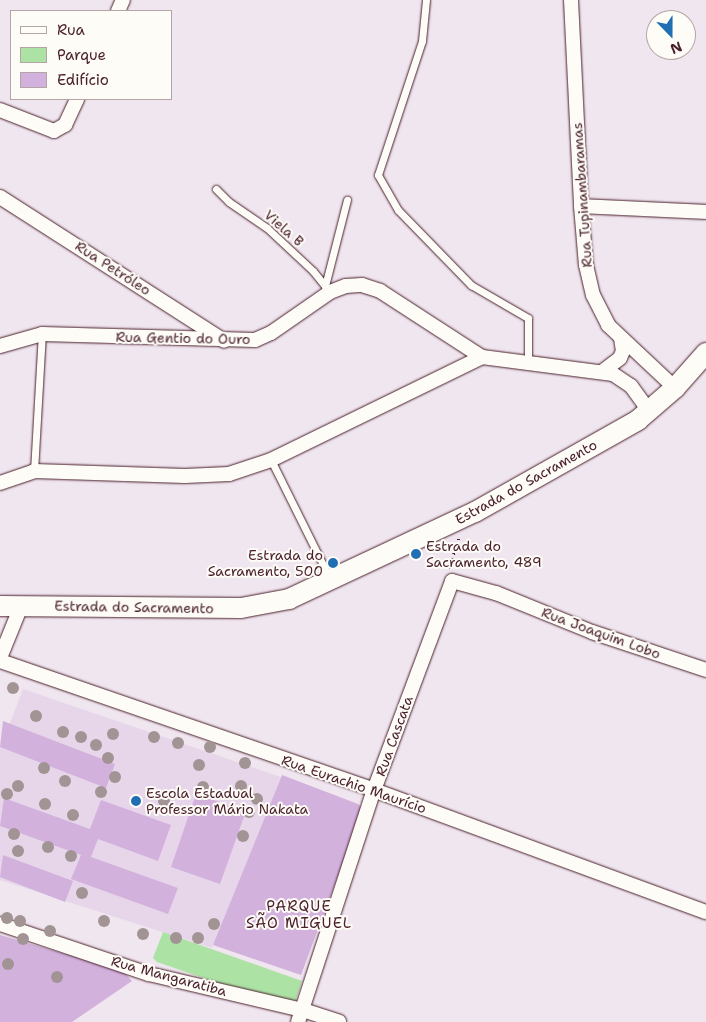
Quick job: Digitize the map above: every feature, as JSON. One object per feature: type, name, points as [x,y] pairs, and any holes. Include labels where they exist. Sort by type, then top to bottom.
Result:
[{"type":"street","name":"Rua Tupinambaramas","points":[[571,0],[581,206],[586,265],[593,295],[608,325],[675,388]]},
{"type":"street","points":[[0,110],[54,131],[65,125],[77,100]]},
{"type":"street","name":"Rua Petróleo","points":[[0,197],[225,341]]},
{"type":"street","points":[[581,206],[706,212]]},
{"type":"street","name":"Rua Gentio do Ouro","points":[[0,346],[42,334],[225,341],[264,338],[328,289],[362,285],[380,291],[482,357]]},
{"type":"street","points":[[603,371],[620,358],[621,338]]},
{"type":"street","name":"Estrada do Sacramento","points":[[0,606],[240,608],[289,599],[475,512],[638,420],[675,388],[706,353]]},
{"type":"street","points":[[0,483],[34,471],[209,476],[229,474],[271,460],[482,357],[603,371],[630,386],[649,411]]},
{"type":"street","name":"Rua Joaquim Lobo","points":[[452,580],[496,593],[592,632],[706,670]]},
{"type":"street","name":"Rua Cascata","points":[[300,1016],[374,790],[452,580]]},
{"type":"street","points":[[0,660],[21,606]]},
{"type":"street","name":"Rua Eurachio Maurício","points":[[0,660],[374,790],[706,912]]},
{"type":"street","name":"Rua Mangaratiba","points":[[0,924],[149,974],[300,1016],[339,1022]]},
{"type":"lane","points":[[426,0],[422,41],[378,175],[398,210],[471,286],[528,318],[528,362]]},
{"type":"lane","name":"Viela B","points":[[216,189],[228,202],[267,228],[328,289]]},
{"type":"lane","points":[[328,289],[347,200]]},
{"type":"lane","points":[[34,471],[42,334]]},
{"type":"lane","points":[[271,460],[330,579]]},
{"type":"path","points":[[452,580],[448,568],[462,531]]},
{"type":"shaded area","name":"Escola Estadual Professor Mário Nakata","points":[[23,689],[281,777],[212,948],[0,880],[0,749]]},
{"type":"green space","points":[[163,932],[302,981],[295,1002],[215,982],[157,962],[153,958]]},
{"type":"building","points":[[3,721],[115,764],[106,788],[0,747]]},
{"type":"building","points":[[282,775],[358,804],[363,809],[301,975],[213,945]]},
{"type":"building","points":[[196,794],[246,811],[220,884],[171,867]]},
{"type":"building","points":[[4,798],[90,829],[101,800],[171,825],[158,861],[98,839],[91,857],[178,888],[168,914],[71,879],[81,855],[0,826]]},
{"type":"building","points":[[3,855],[73,881],[65,902],[0,877]]},
{"type":"building","points":[[0,935],[123,971],[132,981],[72,1022],[0,1022]]},
{"type":"place","name":"Estrada do Sacramento, 489","points":[[416,554]]},
{"type":"place","name":"Estrada do Sacramento, 500","points":[[333,563]]},
{"type":"place","name":"Escola Estadual Professor Mário Nakata","points":[[136,801]]},
{"type":"district","name":"PARQUE SÃO MIGUEL","points":[[299,914]]}]
